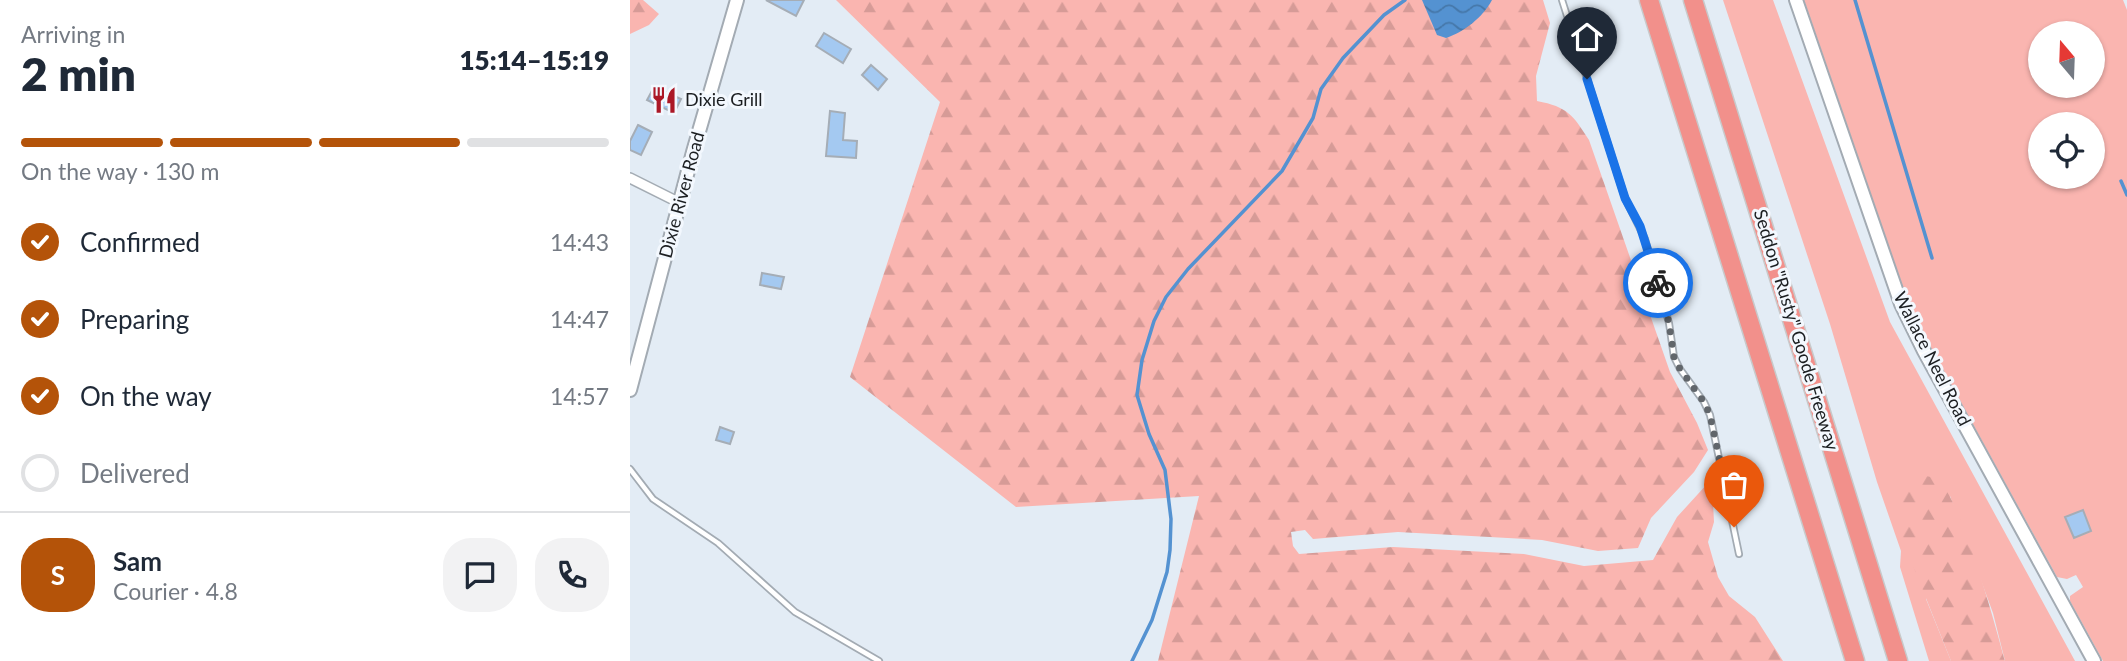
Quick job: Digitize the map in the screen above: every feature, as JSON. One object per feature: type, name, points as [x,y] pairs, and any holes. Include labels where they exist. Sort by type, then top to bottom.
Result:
[{"type":"highway","points":[[1649,0],[1855,661]]},
{"type":"highway","name":"Seddon \"Rusty\" Goode Freeway","points":[[1693,0],[1898,661]]},
{"type":"street","name":"Dixie River Road","points":[[630,390],[737,0]]},
{"type":"street","name":"Wallace Neel Road","points":[[1796,0],[1901,304],[2094,661]]},
{"type":"street","points":[[630,178],[680,203]]},
{"type":"lane","points":[[1562,0],[1625,198],[1645,239],[1669,323],[1674,357],[1710,415],[1739,554]]},
{"type":"lane","points":[[630,469],[653,499],[718,543],[795,612],[878,661]]},
{"type":"green space","points":[[630,0],[643,0],[659,14],[649,25],[630,34]]},
{"type":"green space","points":[[836,0],[1543,0],[1550,23],[1536,76],[1537,101],[1569,113],[1589,140],[1670,372],[1708,450],[1694,472],[1651,518],[1638,548],[1598,551],[1542,540],[1398,532],[1313,539],[1305,530],[1291,532],[1293,546],[1299,554],[1393,547],[1524,554],[1584,566],[1653,560],[1677,517],[1708,483],[1712,483],[1714,522],[1708,542],[1718,577],[1729,596],[1755,617],[1783,661],[1158,661],[1199,496],[1016,507],[850,377],[940,102]]},
{"type":"green space","points":[[1723,0],[1773,0],[1890,322],[2075,661],[2005,661],[1993,613],[1950,496],[1926,599],[1951,661],[1929,661],[1900,567],[1901,551],[1877,482],[1830,324]]},
{"type":"green space","points":[[1804,0],[2123,0],[2127,10],[2127,661],[2103,661],[2070,601],[2070,596],[2083,587],[2076,575],[2067,579],[2057,577],[1931,348],[1907,299]]},
{"type":"green space","points":[[1918,475],[1938,480],[1957,512],[1977,565],[2005,661],[1951,661],[1898,528],[1894,495]]},
{"type":"water","points":[[1422,0],[1492,0],[1472,23],[1446,38],[1437,35]]},
{"type":"building","points":[[766,0],[804,0],[796,16]]},
{"type":"building","points":[[824,33],[851,49],[843,63],[816,46]]},
{"type":"building","points":[[871,65],[887,79],[878,90],[862,75]]},
{"type":"building","name":"Dixie Grill","points":[[654,87],[681,99],[674,113],[647,100]]},
{"type":"building","points":[[830,111],[845,113],[843,140],[857,141],[856,158],[826,156]]},
{"type":"building","points":[[638,125],[652,132],[641,155],[630,150],[630,141]]},
{"type":"building","points":[[762,273],[784,277],[781,289],[760,285]]},
{"type":"building","points":[[720,427],[734,432],[730,444],[716,440]]},
{"type":"building","points":[[2083,510],[2091,531],[2074,538],[2065,517]]},
{"type":"waterway","points":[[1132,661],[1152,620],[1167,572],[1170,550],[1171,519],[1165,470],[1149,434],[1137,395],[1142,360],[1154,321],[1166,297],[1188,269],[1282,171],[1313,118],[1321,89],[1343,58],[1384,15],[1405,0]]},
{"type":"waterway","points":[[1855,0],[1932,258]]},
{"type":"waterway","points":[[2121,181],[2127,195]]},
{"type":"way so far","points":[[1658,283],[1669,323],[1674,357],[1710,415],[1734,527]]},
{"type":"place","name":"Dixie Grill","points":[[664,100]]},
{"type":"route","points":[[1587,79],[1625,198],[1640,226],[1658,283]]}]
